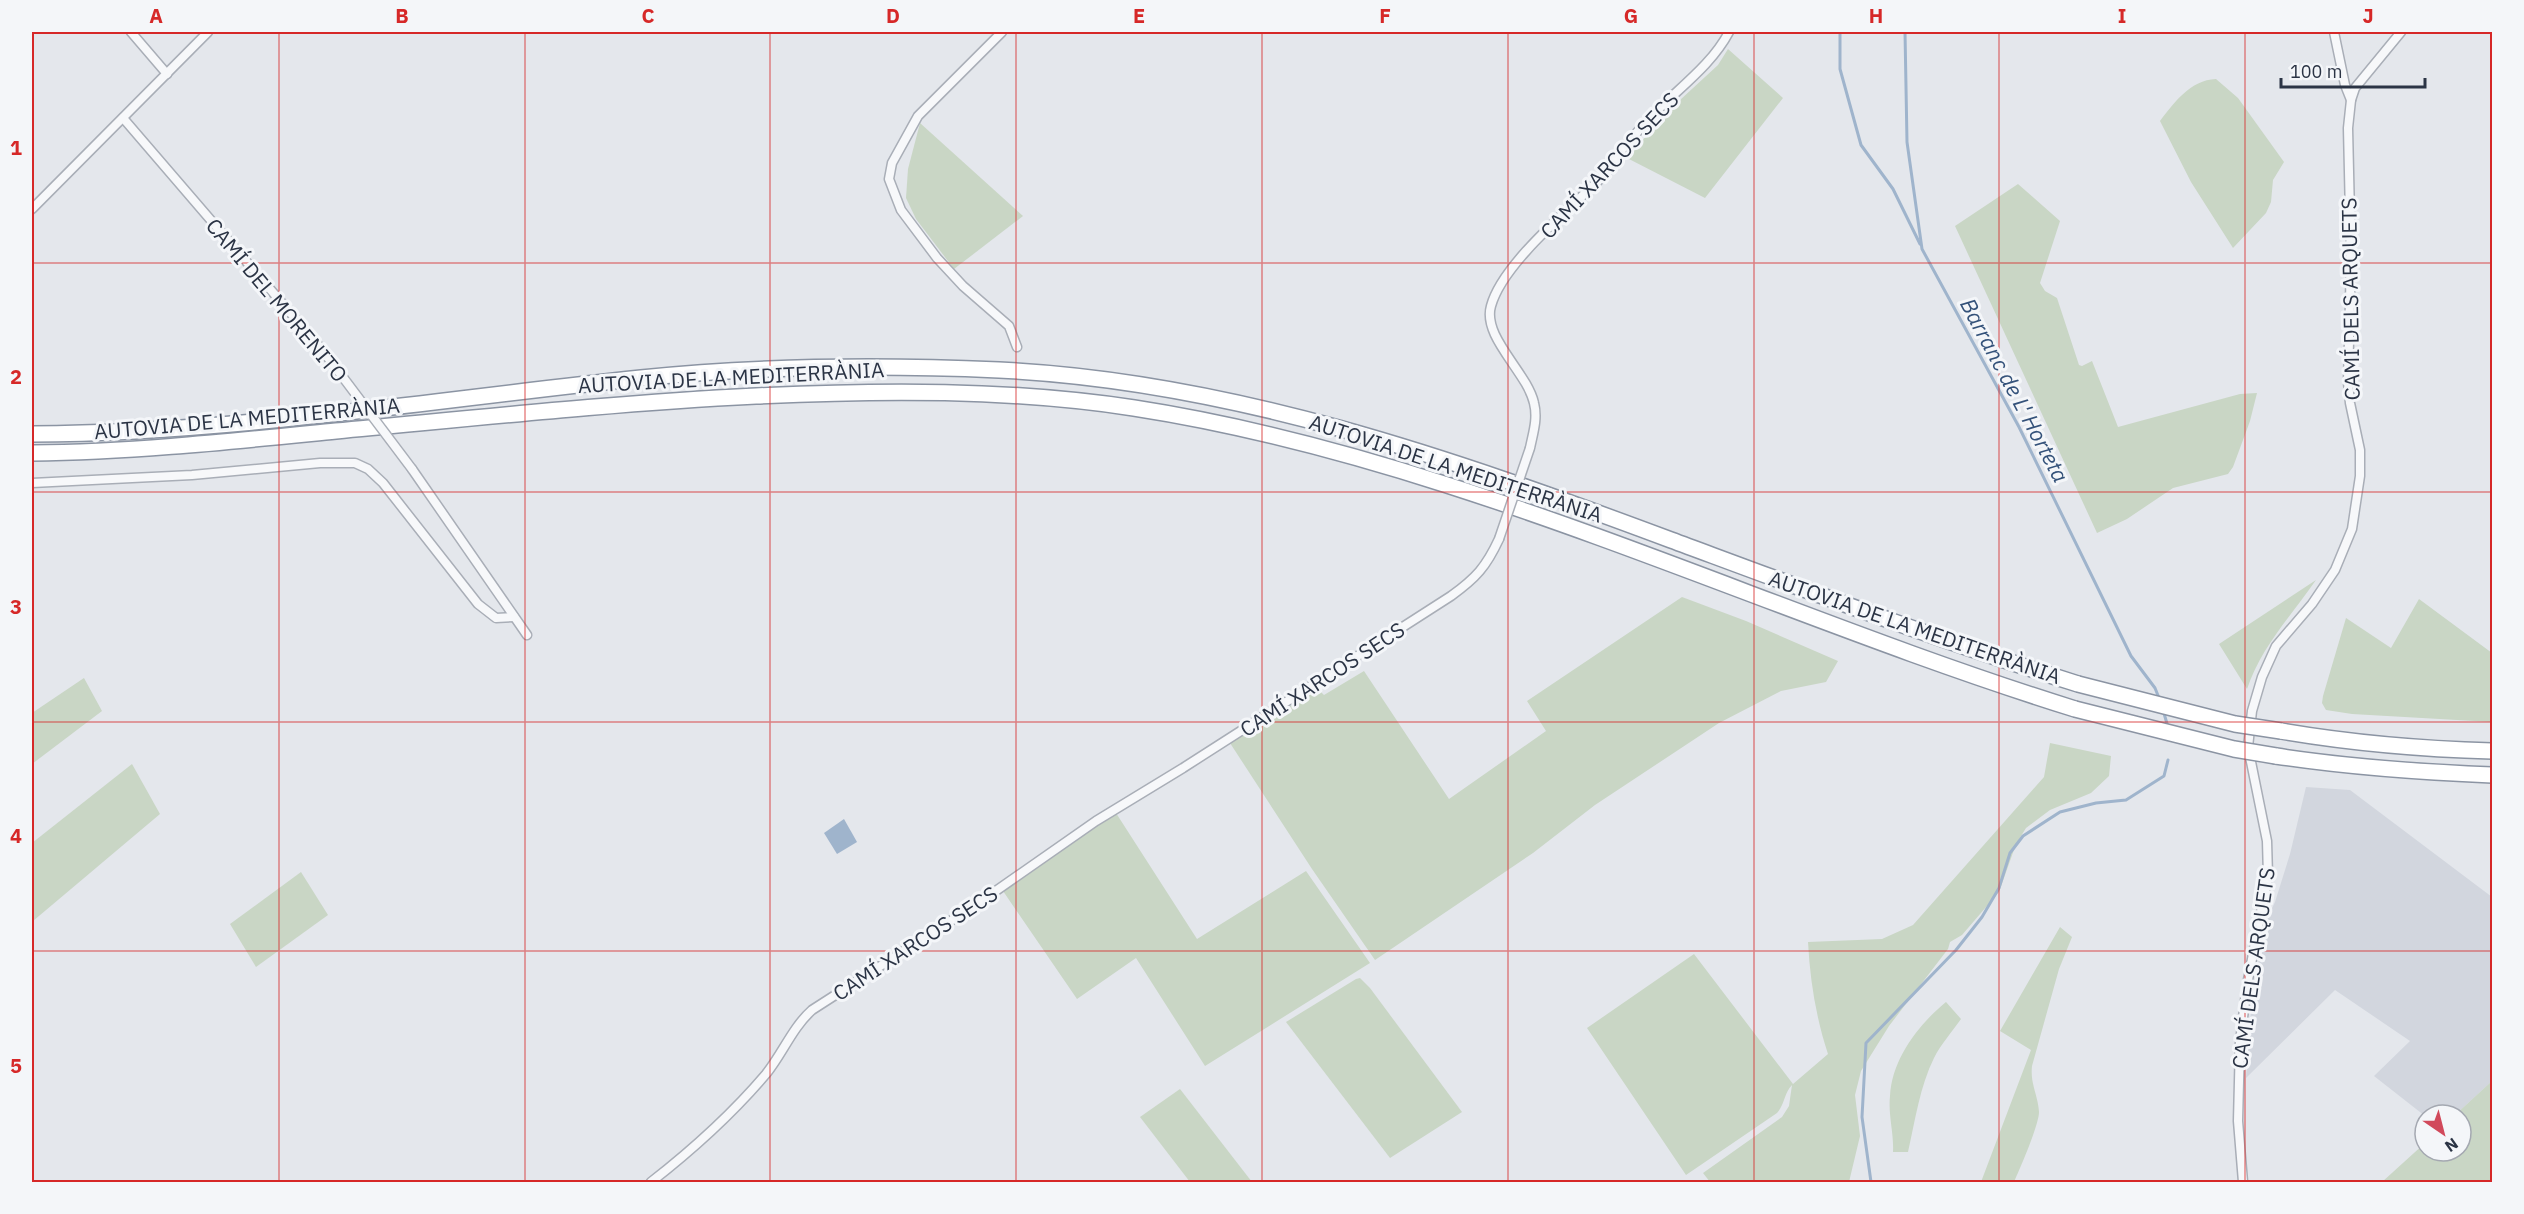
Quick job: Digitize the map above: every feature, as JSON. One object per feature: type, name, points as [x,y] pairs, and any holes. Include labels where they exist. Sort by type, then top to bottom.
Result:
[{"type":"highway","name":"AUTOVIA DE LA MEDITERRÀNIA","points":[[32,434],[254,421],[647,378],[838,367],[1002,370],[1132,383],[1266,409],[1404,446],[1528,487],[1974,651],[2078,684],[2235,724],[2374,743],[2493,751]]},
{"type":"highway","name":"AUTOVIA DE LA MEDITERRÀNIA","points":[[32,453],[249,440],[655,401],[841,392],[1002,394],[1134,408],[1267,435],[1405,472],[1521,510],[1979,679],[2075,709],[2234,749],[2324,764],[2418,772],[2493,775]]},
{"type":"street","points":[[131,32],[166,74]]},
{"type":"street","points":[[32,209],[208,32]]},
{"type":"street","points":[[1002,32],[918,116],[892,163],[889,179],[901,210],[937,258],[963,286],[1009,326],[1017,347]]},
{"type":"street","name":"CAMÍ XARCOS SECS","points":[[651,1182],[744,1099],[776,1062],[791,1034],[812,1011],[980,902],[1096,820],[1192,763],[1451,596],[1478,575],[1488,563],[1499,539],[1530,448],[1536,418],[1534,402],[1527,384],[1493,332],[1490,308],[1494,297],[1504,278],[1564,214],[1605,175],[1624,147],[1716,52],[1729,32]]},
{"type":"street","name":"CAMÍ DELS ARQUETS","points":[[2242,1182],[2238,1120],[2240,1042],[2247,985],[2268,876],[2267,841],[2248,747],[2252,711],[2262,677],[2276,646],[2312,604],[2335,570],[2352,529],[2358,498],[2360,450],[2348,382],[2351,270],[2348,128],[2351,100],[2345,85],[2334,32]]},
{"type":"street","points":[[2351,100],[2355,88],[2400,32]]},
{"type":"street","name":"CAMÍ DEL MORENITO","points":[[123,118],[319,346],[412,469],[527,635]]},
{"type":"street","points":[[32,483],[192,475],[320,463],[355,463],[368,470],[383,483],[478,604],[496,618],[514,616]]},
{"type":"shaded area","points":[[2306,787],[2350,790],[2492,897],[2492,1081],[2468,1103],[2413,1103],[2413,1107],[2374,1076],[2410,1041],[2335,990],[2246,1078],[2251,1012],[2264,925],[2275,902],[2290,854]]},
{"type":"green space","points":[[1728,49],[1783,98],[1705,198],[1627,158],[1667,112],[1718,65]]},
{"type":"green space","points":[[2216,79],[2238,98],[2284,162],[2273,180],[2271,202],[2266,213],[2233,248],[2191,182],[2160,121],[2177,100],[2191,88],[2198,83]]},
{"type":"green space","points":[[920,123],[1023,216],[954,269],[916,219],[906,198],[908,169]]},
{"type":"green space","points":[[2018,184],[2060,221],[2040,283],[2045,291],[2057,298],[2079,365],[2082,366],[2092,361],[2118,427],[2240,394],[2257,393],[2250,421],[2233,467],[2228,474],[2173,488],[2127,519],[2097,533],[1955,226]]},
{"type":"green space","points":[[2316,580],[2268,646],[2247,689],[2219,644]]},
{"type":"green space","points":[[1682,597],[1746,621],[1838,661],[1826,682],[1781,691],[1719,723],[1595,805],[1533,853],[1375,960],[1312,869],[1230,743],[1318,689],[1324,695],[1364,671],[1449,799],[1546,731],[1527,701]]},
{"type":"green space","points":[[2419,599],[2492,653],[2492,722],[2352,714],[2326,710],[2322,703],[2323,696],[2346,618],[2391,648]]},
{"type":"green space","points":[[84,678],[102,711],[32,764],[32,713]]},
{"type":"green space","points":[[2050,743],[2111,756],[2109,776],[2091,793],[2050,810],[2026,828],[2016,844],[1999,892],[1962,935],[1950,942],[1948,949],[1889,1026],[1861,1071],[1855,1095],[1860,1136],[1849,1182],[1710,1182],[1703,1173],[1782,1117],[1789,1106],[1792,1085],[1777,1113],[1686,1175],[1587,1028],[1694,954],[1793,1084],[1828,1054],[1814,999],[1808,942],[1882,939],[1913,925],[2044,777]]},
{"type":"green space","points":[[132,764],[160,814],[33,921],[32,843]]},
{"type":"green space","points":[[1116,813],[1197,939],[1306,871],[1370,963],[1205,1066],[1136,958],[1077,999],[1003,891]]},
{"type":"green space","points":[[301,872],[328,915],[256,967],[230,924]]},
{"type":"green space","points":[[2060,927],[2072,937],[2059,969],[2032,1066],[2032,1078],[2039,1112],[2036,1126],[2014,1182],[1981,1182],[2031,1050],[2000,1031]]},
{"type":"green space","points":[[1360,978],[1370,988],[1462,1112],[1390,1158],[1286,1022]]},
{"type":"green space","points":[[1946,1002],[1961,1019],[1940,1048],[1929,1069],[1918,1104],[1908,1152],[1893,1152],[1890,1103],[1896,1069],[1908,1044],[1926,1021]]},
{"type":"green space","points":[[2492,1081],[2492,1182],[2382,1182],[2413,1154],[2413,1163],[2473,1163],[2473,1103],[2468,1103]]},
{"type":"green space","points":[[1180,1089],[1252,1182],[1190,1182],[1140,1117]]},
{"type":"water","points":[[844,819],[857,842],[837,854],[824,833]]},
{"type":"waterway","points":[[1840,32],[1840,69],[1861,145],[1893,189],[1920,244]]},
{"type":"waterway","name":"Barranc de L' Horteta","points":[[1905,32],[1907,142],[1922,249],[2019,427],[2131,656],[2155,688],[2159,698]]},
{"type":"waterway","name":"Barranc de L' Horteta","points":[[2163,710],[2168,727]]},
{"type":"waterway","points":[[1871,1182],[1862,1117],[1866,1043],[1956,950],[1982,917],[1999,888],[2010,853],[2023,836],[2060,812],[2096,803],[2126,800],[2164,776],[2168,760]]}]
